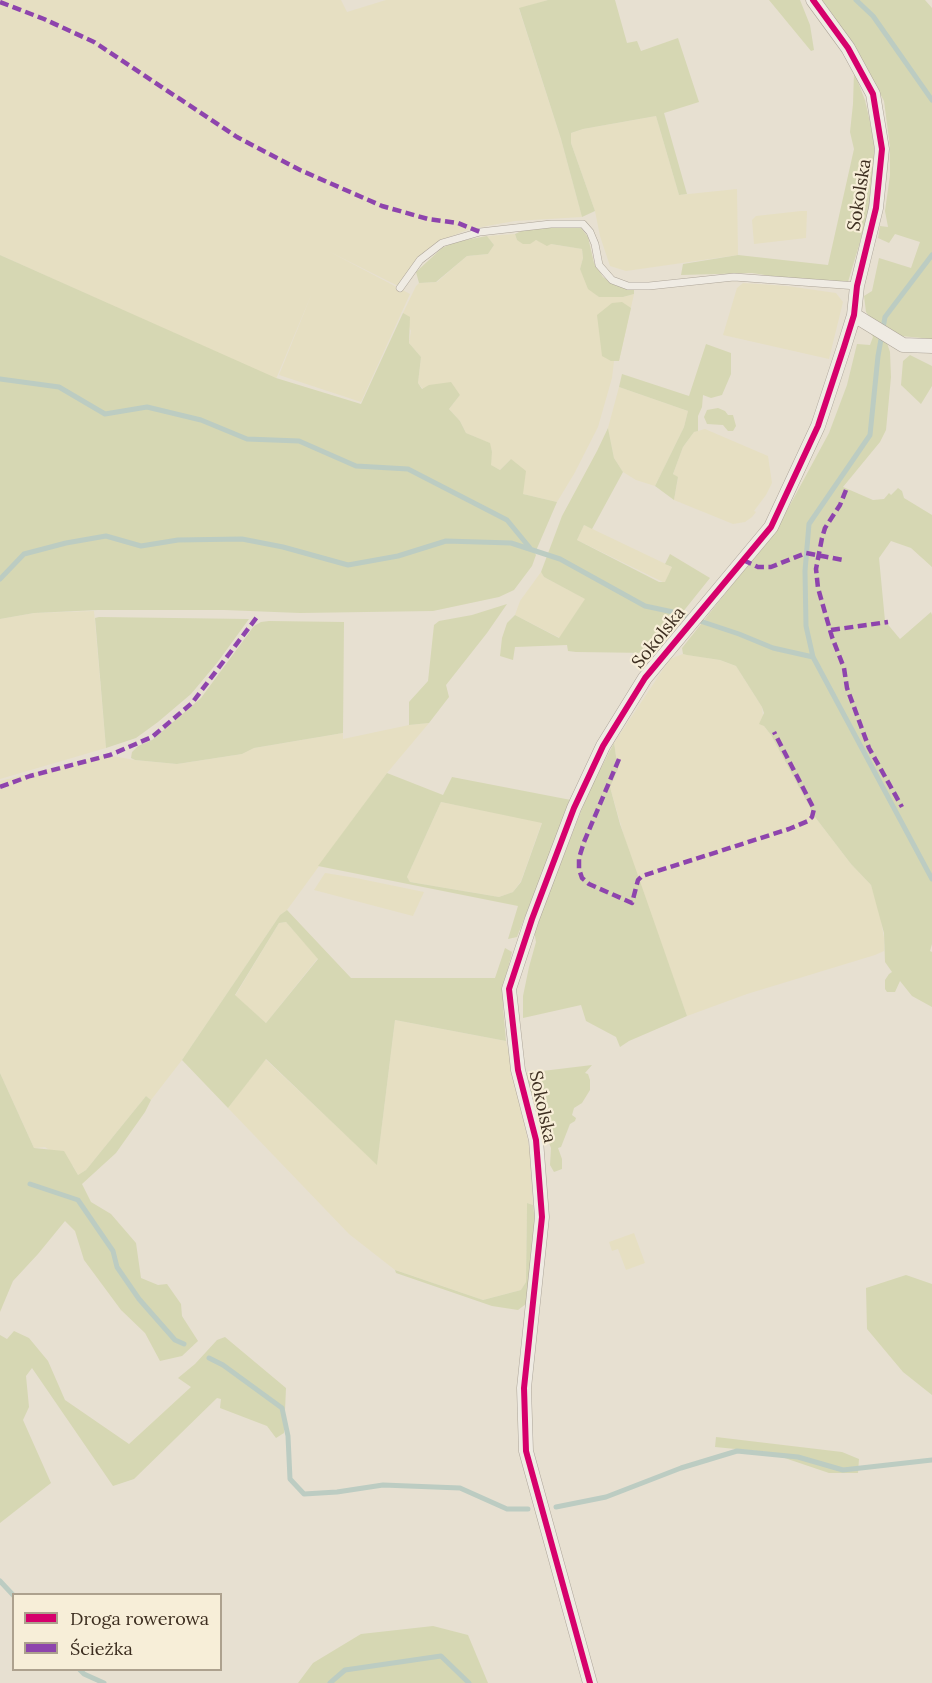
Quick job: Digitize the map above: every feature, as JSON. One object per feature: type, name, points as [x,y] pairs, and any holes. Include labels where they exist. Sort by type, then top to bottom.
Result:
[{"type":"street","name":"Sokolska","points":[[590,1683],[526,1451],[524,1388],[542,1217],[536,1140],[518,1070],[509,989],[574,808],[603,746],[645,678],[771,527],[818,426],[854,315],[858,286],[876,208],[882,149],[873,94],[848,48],[813,0]]},
{"type":"street","points":[[854,315],[903,345],[932,346]]},
{"type":"lane","points":[[400,288],[420,260],[442,243],[480,232],[551,224],[583,224],[590,232],[595,244],[599,265],[612,280],[628,286],[734,277],[858,286]]},
{"type":"shaded area","points":[[0,0],[341,0],[347,12],[386,0],[548,0],[519,9],[561,139],[582,217],[515,221],[470,229],[444,239],[427,250],[409,269],[398,286],[328,251],[410,294],[361,402],[279,375],[312,293],[276,379],[0,255]]},
{"type":"shaded area","points":[[656,116],[679,195],[737,189],[738,255],[626,271],[610,266],[595,211],[571,143],[571,133]]},
{"type":"shaded area","points":[[807,211],[806,238],[754,244],[752,220],[756,216]]},
{"type":"shaded area","points":[[515,234],[517,240],[535,240],[582,249],[583,258],[580,269],[599,297],[623,297],[634,294],[619,361],[614,361],[612,378],[598,427],[557,502],[523,494],[511,459],[500,470],[490,465],[492,452],[489,443],[466,433],[460,421],[449,409],[460,395],[423,389],[418,383],[421,357],[409,343],[411,331],[403,313],[419,283],[437,282],[467,256],[488,254],[494,245],[487,236]]},
{"type":"shaded area","points":[[743,283],[836,293],[843,302],[829,359],[723,335],[737,288]]},
{"type":"shaded area","points":[[619,387],[688,411],[684,427],[655,486],[636,480],[623,472],[614,458],[608,428]]},
{"type":"shaded area","points":[[705,429],[768,456],[772,483],[754,511],[756,512],[745,522],[733,524],[674,500],[678,478],[673,474],[683,447],[694,432]]},
{"type":"shaded area","points":[[584,525],[672,567],[665,583],[577,540]]},
{"type":"shaded area","points":[[541,572],[544,577],[586,599],[560,638],[515,615],[520,601]]},
{"type":"shaded area","points":[[94,611],[106,748],[0,779],[0,619],[34,613]]},
{"type":"shaded area","points":[[683,654],[720,660],[736,666],[762,707],[764,726],[815,817],[851,864],[871,885],[879,909],[884,938],[884,951],[875,955],[747,994],[687,1016],[632,864],[610,787],[618,769],[614,743],[670,659]]},
{"type":"shaded area","points":[[429,723],[387,773],[287,910],[280,915],[182,1060],[151,1100],[146,1096],[86,1170],[78,1175],[73,1166],[45,1147],[34,1148],[0,1073],[0,781],[106,755],[177,764],[242,754],[254,748],[343,733],[343,739]]},
{"type":"shaded area","points":[[441,802],[542,822],[521,881],[513,892],[499,897],[410,882],[407,877]]},
{"type":"shaded area","points":[[325,873],[424,892],[413,916],[314,890]]},
{"type":"shaded area","points":[[286,922],[318,958],[266,1023],[235,996],[279,923]]},
{"type":"shaded area","points":[[395,1020],[506,1041],[530,1152],[533,1205],[527,1203],[526,1282],[521,1290],[483,1300],[395,1270],[349,1234],[228,1108],[265,1059],[377,1164]]},
{"type":"shaded area","points":[[634,1233],[645,1263],[626,1270],[618,1249],[612,1251],[609,1242]]},
{"type":"green space","points":[[548,0],[615,0],[627,43],[637,41],[641,51],[678,38],[699,102],[664,113],[687,194],[679,195],[656,116],[583,129],[571,133],[571,143],[595,211],[582,217],[561,139],[519,8]]},
{"type":"green space","points":[[769,0],[800,0],[810,25],[814,50],[811,51]]},
{"type":"green space","points":[[819,0],[925,0],[932,8],[932,339],[901,336],[874,323],[866,312],[864,296],[872,291],[879,258],[911,268],[920,242],[895,234],[889,243],[878,238],[880,226],[888,227],[885,211],[890,175],[890,147],[884,101],[863,62]]},
{"type":"green space","points":[[854,72],[865,100],[874,140],[874,163],[869,212],[848,282],[752,273],[681,275],[683,264],[738,255],[828,265],[854,149],[850,132]]},
{"type":"green space","points":[[581,228],[588,237],[594,263],[603,277],[615,285],[634,289],[634,294],[623,297],[599,297],[588,289],[580,269],[583,258],[582,249],[551,244],[547,246],[536,240],[530,244],[523,244],[517,240],[515,234],[526,229]]},
{"type":"green space","points":[[487,236],[494,245],[488,254],[467,256],[436,282],[419,283],[416,272],[442,248],[455,242]]},
{"type":"green space","points":[[0,255],[276,378],[361,404],[403,313],[410,317],[409,343],[421,357],[418,383],[422,389],[429,385],[451,382],[460,395],[449,409],[460,421],[466,433],[490,443],[491,465],[500,470],[511,459],[526,471],[523,494],[557,502],[535,553],[532,566],[514,590],[499,597],[433,611],[300,613],[224,610],[98,610],[34,613],[0,619]]},
{"type":"green space","points":[[622,302],[631,308],[619,361],[611,361],[602,356],[597,315],[612,303]]},
{"type":"green space","points":[[869,330],[887,343],[890,352],[891,377],[886,430],[880,442],[843,487],[873,500],[884,499],[898,488],[902,491],[904,498],[932,515],[932,567],[911,548],[891,541],[879,558],[885,621],[900,639],[931,612],[932,615],[932,944],[930,951],[932,952],[932,1007],[912,996],[900,981],[895,992],[887,992],[885,989],[885,980],[892,972],[885,962],[884,933],[871,885],[851,864],[815,817],[771,735],[764,726],[759,724],[764,713],[762,707],[736,666],[720,660],[683,654],[682,648],[778,527],[829,433],[847,385],[857,344],[870,345],[873,337]]},
{"type":"green space","points":[[706,344],[731,353],[731,374],[722,395],[711,398],[703,395],[702,407],[698,416],[698,431],[694,432],[683,447],[673,474],[678,477],[674,500],[655,486],[684,427],[688,411],[619,387],[622,374],[689,396]]},
{"type":"green space","points":[[910,355],[932,366],[932,386],[921,404],[901,385],[903,361]]},
{"type":"green space","points":[[718,408],[728,415],[733,415],[736,426],[733,431],[728,431],[723,425],[707,424],[704,417],[707,410]]},
{"type":"green space","points":[[608,428],[614,458],[623,472],[592,529],[584,525],[577,540],[659,582],[665,582],[672,567],[665,564],[670,554],[710,578],[650,653],[576,652],[568,651],[567,645],[515,647],[513,660],[500,656],[507,623],[515,615],[559,638],[585,599],[544,577],[541,572],[562,516]]},
{"type":"green space","points":[[507,604],[446,685],[449,697],[429,723],[409,725],[409,702],[428,681],[434,625],[439,621],[472,615]]},
{"type":"green space","points":[[95,618],[249,619],[191,694],[136,738],[106,748]]},
{"type":"green space","points":[[269,621],[344,622],[343,733],[254,748],[242,754],[177,764],[131,758],[132,752],[138,746],[152,740],[201,698],[254,626]]},
{"type":"green space","points":[[614,743],[618,769],[610,787],[620,824],[687,1016],[620,1047],[616,1037],[586,1021],[581,1005],[523,1018],[523,996],[536,942],[534,931],[589,791]]},
{"type":"green space","points":[[387,773],[443,795],[452,777],[571,800],[517,937],[508,939],[518,906],[318,866]],"holes":[[[441,802],[542,823],[521,882],[513,892],[499,897],[410,882],[407,877]]]},
{"type":"green space","points":[[287,910],[351,978],[495,978],[505,948],[512,952],[505,981],[503,1007],[506,1041],[395,1020],[377,1165],[266,1059],[228,1108],[182,1060],[280,915]],"holes":[[[286,922],[318,959],[266,1023],[235,995],[279,923]]]},
{"type":"green space","points":[[592,1065],[585,1073],[588,1074],[590,1080],[590,1090],[582,1103],[574,1108],[572,1115],[576,1118],[575,1121],[570,1124],[561,1147],[558,1148],[562,1159],[562,1169],[554,1172],[550,1165],[549,1143],[546,1141],[541,1146],[526,1073]]},
{"type":"green space","points":[[0,1073],[34,1148],[64,1151],[78,1175],[86,1170],[146,1096],[151,1100],[116,1153],[82,1184],[91,1202],[111,1214],[136,1243],[141,1278],[158,1285],[167,1284],[181,1304],[182,1316],[198,1341],[182,1356],[160,1361],[145,1333],[121,1310],[84,1260],[75,1231],[65,1221],[13,1281],[0,1312]]},
{"type":"green space","points":[[527,1203],[533,1205],[536,1228],[526,1304],[518,1310],[492,1306],[396,1273],[395,1270],[483,1300],[521,1290],[526,1282]]},
{"type":"green space","points":[[906,1275],[932,1284],[932,1395],[903,1372],[867,1329],[866,1288]]},
{"type":"green space","points":[[14,1331],[29,1338],[48,1361],[65,1400],[129,1444],[191,1387],[178,1378],[195,1364],[217,1340],[225,1337],[286,1388],[284,1433],[276,1438],[267,1426],[220,1408],[221,1399],[217,1398],[134,1479],[113,1486],[32,1368],[26,1376],[29,1407],[23,1420],[51,1483],[0,1523],[0,1335],[7,1339]]},
{"type":"green space","points":[[716,1437],[842,1452],[859,1459],[858,1473],[829,1473],[767,1452],[715,1447]]},
{"type":"green space","points":[[433,1626],[468,1635],[488,1683],[298,1683],[313,1663],[361,1634]]},
{"type":"waterway","points":[[856,0],[873,16],[932,100]]},
{"type":"waterway","points":[[932,255],[885,317],[878,356],[870,435],[809,524],[805,571],[806,626],[813,657],[932,879]]},
{"type":"waterway","points":[[0,379],[59,387],[105,414],[147,407],[201,420],[247,439],[299,441],[356,466],[408,469],[507,520],[530,548]]},
{"type":"waterway","points":[[0,579],[24,554],[106,536],[141,546],[178,540],[242,539],[283,547],[348,565],[398,556],[446,541],[511,543],[560,559],[645,606],[673,612],[773,648],[813,657]]},
{"type":"waterway","points":[[30,1184],[78,1200],[113,1251],[117,1267],[139,1299],[175,1340],[184,1344]]},
{"type":"waterway","points":[[209,1358],[223,1365],[282,1408],[288,1436],[290,1479],[304,1494],[383,1485],[460,1488],[507,1509],[528,1509]]},
{"type":"waterway","points":[[556,1507],[606,1497],[681,1468],[737,1451],[798,1457],[843,1470],[932,1460]]},
{"type":"waterway","points":[[0,1581],[12,1594]]},
{"type":"waterway","points":[[330,1683],[345,1670],[441,1656],[469,1683]]},
{"type":"waterway","points":[[81,1671],[104,1683]]},
{"type":"marked path","points":[[0,2],[94,42],[237,137],[300,170],[382,206],[428,219],[458,223],[480,232]]},
{"type":"marked path","points":[[846,490],[822,538],[816,569],[818,588],[832,637],[844,668],[847,688],[869,748],[902,807]]},
{"type":"marked path","points":[[743,560],[758,567],[771,567],[806,553],[843,560]]},
{"type":"marked path","points":[[0,787],[30,776],[110,755],[152,737],[192,703],[257,617]]},
{"type":"marked path","points":[[831,630],[888,622]]},
{"type":"marked path","points":[[619,759],[584,842],[579,858],[579,869],[582,878],[589,884],[632,903],[638,880],[642,876],[789,829],[812,817],[814,809],[774,732]]},
{"type":"cycle path","points":[[590,1683],[526,1451],[524,1388],[542,1217],[536,1140],[518,1070],[509,989],[532,919],[574,808],[603,746],[645,678],[771,527],[818,426],[854,315],[857,286],[876,208],[882,149],[873,94],[848,48],[813,0]]}]
